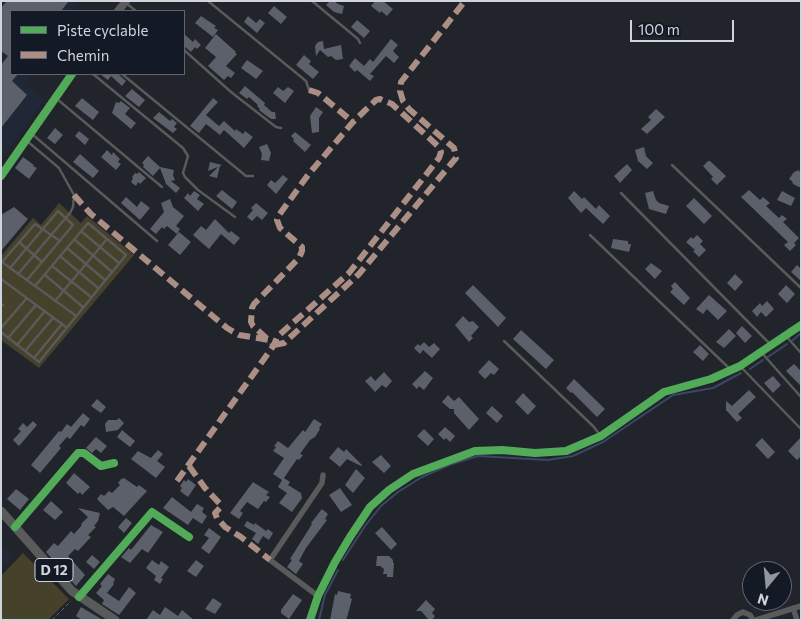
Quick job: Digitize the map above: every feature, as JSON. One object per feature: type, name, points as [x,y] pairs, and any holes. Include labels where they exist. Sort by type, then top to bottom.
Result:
[{"type":"main road","name":"D 12","points":[[1,511],[79,598],[115,620]]},
{"type":"street","points":[[1,175],[71,75]]},
{"type":"street","points":[[310,620],[318,596],[350,537],[370,507],[388,490],[413,474],[475,451],[502,450],[535,453],[566,451],[601,436],[664,392],[711,378],[740,366],[801,325]]},
{"type":"street","points":[[15,527],[78,453],[84,453],[101,466],[114,463]]},
{"type":"street","points":[[318,596],[270,560],[322,483],[323,475]]},
{"type":"street","points":[[79,598],[152,512],[188,537]]},
{"type":"street","points":[[733,620],[737,614],[744,612],[755,620],[801,606]]},
{"type":"street","points":[[794,608],[797,620]]},
{"type":"lane","points":[[208,1],[306,81],[309,90]]},
{"type":"lane","points":[[312,1],[360,42]]},
{"type":"lane","points":[[125,2],[135,10]]},
{"type":"lane","points":[[185,51],[231,92],[276,127],[281,128]]},
{"type":"lane","points":[[93,75],[183,148],[188,156],[183,173],[185,177],[198,190],[235,217]]},
{"type":"lane","points":[[123,75],[246,176],[253,176]]},
{"type":"lane","points":[[55,98],[162,187]]},
{"type":"lane","points":[[31,133],[157,241]]},
{"type":"lane","points":[[18,274],[66,218],[73,208],[74,195],[59,168],[26,140]]},
{"type":"lane","points":[[672,165],[801,288]]},
{"type":"lane","points":[[621,193],[772,345]]},
{"type":"lane","points":[[10,268],[58,212],[73,225],[26,280]]},
{"type":"lane","points":[[1,332],[39,362],[126,255],[88,223],[35,286]]},
{"type":"lane","points":[[60,241],[35,224],[2,262],[75,316]]},
{"type":"lane","points":[[81,231],[119,263]]},
{"type":"lane","points":[[590,235],[731,370]]},
{"type":"lane","points":[[74,239],[112,272]]},
{"type":"lane","points":[[55,301],[107,239]]},
{"type":"lane","points":[[19,242],[42,262]]},
{"type":"lane","points":[[67,248],[105,280]]},
{"type":"lane","points":[[60,256],[98,288]]},
{"type":"lane","points":[[52,266],[91,297]]},
{"type":"lane","points":[[45,274],[83,307]]},
{"type":"lane","points":[[1,280],[66,327]]},
{"type":"lane","points":[[1,328],[27,298]]},
{"type":"lane","points":[[8,338],[36,305]]},
{"type":"lane","points":[[17,345],[44,312]]},
{"type":"lane","points":[[25,351],[53,318]]},
{"type":"lane","points":[[34,358],[62,324]]},
{"type":"lane","points":[[785,335],[801,353]]},
{"type":"lane","points":[[504,341],[593,426],[601,436]]},
{"type":"lane","points":[[761,352],[801,397]]},
{"type":"lane","points":[[740,366],[801,429]]},
{"type":"path","points":[[52,620],[72,600],[79,598]]},
{"type":"shaded area","points":[[1,1],[82,1],[76,10],[10,10],[10,75],[30,75],[24,84],[45,99],[1,160]]},
{"type":"shaded area","points":[[59,203],[81,223],[87,216],[134,255],[39,368],[1,340],[1,256],[33,218],[41,225]]},
{"type":"shaded area","points":[[1,544],[14,556],[1,570]]},
{"type":"shaded area","points":[[23,553],[69,599],[48,620],[1,620],[1,576]]},
{"type":"building","points":[[7,1],[69,1],[62,10],[10,10],[10,75],[17,75],[12,81],[27,95],[1,128],[1,65],[8,56],[1,51],[1,8]]},
{"type":"building","points":[[330,1],[344,6],[342,14],[334,12],[326,5]]},
{"type":"building","points":[[375,1],[383,1],[393,9],[387,16],[381,11],[380,13],[371,6]]},
{"type":"building","points":[[274,6],[287,17],[281,24],[268,13]]},
{"type":"building","points":[[201,16],[216,26],[214,28],[218,30],[213,37],[195,23]]},
{"type":"building","points":[[248,16],[256,23],[260,19],[265,23],[257,33],[244,22]]},
{"type":"building","points":[[357,20],[370,31],[364,38],[351,27]]},
{"type":"building","points":[[216,34],[237,54],[226,66],[235,73],[231,78],[228,76],[224,80],[208,66],[216,57],[205,48]]},
{"type":"building","points":[[185,35],[193,42],[195,39],[201,45],[197,49],[195,47],[191,52],[185,47]]},
{"type":"building","points":[[391,39],[398,45],[393,51],[399,57],[394,63],[386,56],[370,74],[374,76],[370,81],[349,66],[355,58],[364,66],[370,59],[373,62]]},
{"type":"building","points":[[323,41],[324,49],[341,45],[343,59],[336,60],[331,56],[328,57],[320,50],[316,56],[315,46],[318,42]]},
{"type":"building","points":[[304,55],[311,61],[309,64],[319,72],[313,79],[296,65]]},
{"type":"building","points":[[247,60],[263,71],[256,79],[241,68]]},
{"type":"building","points":[[101,75],[119,75],[126,81],[122,86],[111,76],[108,80]]},
{"type":"building","points":[[245,86],[265,103],[264,105],[272,112],[275,112],[276,119],[271,119],[259,110],[258,105],[249,97],[247,99],[239,93]]},
{"type":"building","points":[[278,87],[283,91],[288,87],[294,91],[285,103],[273,93]]},
{"type":"building","points":[[132,89],[145,100],[139,107],[125,96]]},
{"type":"building","points":[[82,98],[99,112],[93,120],[75,106]]},
{"type":"building","points":[[213,98],[218,102],[206,115],[219,126],[224,121],[235,131],[236,129],[243,134],[245,131],[253,137],[244,148],[224,130],[220,135],[206,124],[199,133],[190,126]]},
{"type":"building","points":[[121,101],[130,108],[125,114],[136,123],[131,129],[112,113],[116,102],[119,103]]},
{"type":"building","points":[[316,107],[323,112],[319,118],[319,132],[312,133],[310,116]]},
{"type":"building","points":[[656,109],[665,117],[647,134],[641,129],[651,120],[648,117]]},
{"type":"building","points":[[159,112],[170,121],[172,119],[177,123],[174,127],[177,129],[173,133],[153,118]]},
{"type":"building","points":[[55,128],[63,135],[55,144],[47,138]]},
{"type":"building","points":[[79,131],[89,139],[85,145],[75,136]]},
{"type":"building","points":[[295,132],[311,145],[305,152],[293,141],[294,139],[291,136]]},
{"type":"building","points":[[267,144],[271,153],[269,161],[261,160],[262,154],[259,147]]},
{"type":"building","points":[[644,147],[646,156],[653,163],[647,169],[638,161],[635,150]]},
{"type":"building","points":[[107,150],[112,155],[113,152],[120,159],[118,162],[121,164],[116,170],[101,157]]},
{"type":"building","points":[[80,154],[99,171],[93,178],[73,162]]},
{"type":"building","points":[[148,156],[160,167],[174,170],[175,180],[171,181],[180,188],[176,193],[166,184],[160,168],[153,176],[143,167],[142,163]]},
{"type":"building","points":[[23,157],[37,168],[29,179],[15,168]]},
{"type":"building","points":[[708,161],[726,176],[717,185],[711,179],[713,177],[703,166]]},
{"type":"building","points":[[210,162],[222,165],[220,166],[217,178],[209,176],[218,167],[208,171]]},
{"type":"building","points":[[627,164],[632,170],[620,183],[614,176]]},
{"type":"building","points":[[799,170],[801,188],[793,184],[789,179],[794,172]]},
{"type":"building","points":[[139,172],[146,178],[140,184],[138,182],[136,186],[131,182],[132,177],[135,173]]},
{"type":"building","points":[[283,175],[288,179],[276,194],[267,185],[271,180],[275,183]]},
{"type":"building","points":[[222,190],[237,202],[232,209],[216,196]]},
{"type":"building","points":[[749,190],[760,200],[763,197],[770,203],[766,206],[779,218],[782,215],[787,219],[783,222],[799,238],[794,243],[796,245],[790,251],[784,245],[788,242],[741,197]]},
{"type":"building","points":[[194,191],[200,195],[197,199],[204,204],[198,211],[184,198],[188,193],[190,196]]},
{"type":"building","points":[[574,191],[582,199],[584,197],[596,209],[599,205],[610,216],[603,224],[586,208],[581,213],[568,198]]},
{"type":"building","points":[[653,191],[659,203],[669,206],[666,214],[649,209],[645,193]]},
{"type":"building","points":[[782,191],[795,198],[791,206],[777,200]]},
{"type":"building","points":[[126,197],[137,207],[141,201],[150,208],[140,220],[121,203]]},
{"type":"building","points":[[694,198],[712,216],[704,224],[686,206]]},
{"type":"building","points":[[170,199],[173,207],[184,216],[176,226],[180,229],[177,234],[167,226],[164,229],[162,227],[156,234],[150,229],[164,212],[161,203]]},
{"type":"building","points":[[256,203],[268,213],[262,220],[257,216],[252,221],[247,217],[253,210],[251,208]]},
{"type":"building","points":[[14,207],[28,219],[1,251],[1,215]]},
{"type":"building","points":[[215,219],[229,233],[231,231],[240,238],[234,245],[221,234],[209,249],[193,235],[201,226],[206,230]]},
{"type":"building","points":[[179,232],[191,242],[180,255],[168,245]]},
{"type":"building","points":[[697,235],[703,241],[700,244],[706,250],[699,257],[693,251],[695,250],[686,242],[691,237],[693,239]]},
{"type":"building","points":[[613,239],[628,241],[628,244],[631,244],[629,252],[611,248]]},
{"type":"building","points":[[651,263],[662,271],[655,279],[645,269]]},
{"type":"building","points":[[797,265],[801,269],[801,281],[791,272]]},
{"type":"building","points":[[735,274],[743,282],[735,291],[727,283]]},
{"type":"building","points":[[675,282],[690,298],[684,305],[670,292],[673,289],[671,286]]},
{"type":"building","points":[[473,285],[506,318],[498,327],[465,293]]},
{"type":"building","points":[[786,285],[795,294],[787,303],[778,294]]},
{"type":"building","points":[[709,295],[727,311],[718,320],[707,309],[703,314],[696,309]]},
{"type":"building","points":[[767,301],[774,309],[766,317],[761,312],[757,317],[752,311],[760,303],[762,306]]},
{"type":"building","points":[[463,316],[469,322],[473,321],[479,327],[471,336],[473,338],[469,342],[455,325]]},
{"type":"building","points":[[742,326],[752,336],[745,343],[736,333]]},
{"type":"building","points":[[729,329],[736,336],[724,348],[716,342]]},
{"type":"building","points":[[521,330],[554,360],[546,369],[513,339]]},
{"type":"building","points":[[424,342],[429,347],[434,343],[440,349],[432,358],[423,350],[420,354],[414,348]]},
{"type":"building","points":[[700,345],[709,354],[703,361],[693,352]]},
{"type":"building","points":[[489,360],[499,369],[494,375],[491,373],[485,379],[478,372]]},
{"type":"building","points":[[794,364],[801,371],[801,386],[786,371]]},
{"type":"building","points":[[425,371],[433,378],[424,390],[419,386],[417,389],[412,384]]},
{"type":"building","points":[[384,372],[392,381],[386,388],[382,385],[375,392],[365,381],[371,376],[375,381]]},
{"type":"building","points":[[773,376],[781,385],[773,393],[764,383]]},
{"type":"building","points":[[574,379],[605,409],[597,417],[566,388]]},
{"type":"building","points":[[749,390],[756,397],[738,414],[742,418],[737,422],[726,410],[726,401],[732,406]]},
{"type":"building","points":[[523,393],[536,406],[528,415],[515,402]]},
{"type":"building","points":[[448,395],[454,401],[459,397],[479,419],[469,430],[454,413],[454,409],[450,409],[442,402]]},
{"type":"building","points":[[97,399],[106,407],[101,413],[91,406]]},
{"type":"building","points":[[492,406],[503,416],[497,423],[486,413]]},
{"type":"building","points":[[83,413],[90,419],[84,427],[81,425],[70,439],[67,437],[59,446],[61,448],[40,473],[31,465],[59,431],[61,432],[67,424],[71,427]]},
{"type":"building","points":[[119,418],[124,423],[118,430],[106,432],[105,424],[108,420],[117,420]]},
{"type":"building","points":[[314,419],[322,424],[320,429],[300,454],[303,455],[299,460],[297,459],[284,478],[290,482],[288,485],[301,493],[302,498],[292,512],[279,503],[287,493],[278,487],[282,480],[273,474],[284,458],[273,451],[276,447],[274,446],[278,441],[288,448],[303,430],[305,432]]},
{"type":"building","points":[[33,421],[37,425],[19,446],[13,440],[21,431],[18,429],[23,423],[27,427]]},
{"type":"building","points":[[445,427],[455,436],[450,442],[446,438],[444,440],[438,434]]},
{"type":"building","points":[[424,429],[434,439],[428,446],[417,436]]},
{"type":"building","points":[[122,430],[135,441],[130,447],[117,437]]},
{"type":"building","points":[[96,437],[107,446],[101,453],[96,449],[92,453],[86,448]]},
{"type":"building","points":[[801,437],[801,456],[797,460],[788,451]]},
{"type":"building","points":[[762,438],[775,452],[768,459],[755,445]]},
{"type":"building","points":[[338,447],[344,452],[346,449],[362,465],[347,459],[340,467],[329,458]]},
{"type":"building","points":[[158,450],[163,454],[157,461],[165,467],[156,478],[131,459],[138,451],[151,458]]},
{"type":"building","points":[[381,455],[391,466],[384,473],[372,462]]},
{"type":"building","points":[[356,469],[365,478],[353,493],[345,485]]},
{"type":"building","points":[[74,473],[90,487],[82,495],[80,492],[78,494],[66,483]]},
{"type":"building","points":[[122,478],[137,487],[139,485],[147,491],[124,516],[113,507],[108,510],[97,499],[101,494],[104,496],[109,491],[112,493],[120,485],[118,483]]},
{"type":"building","points":[[188,479],[196,485],[188,497],[180,491],[182,488],[180,486],[184,480],[186,482]]},
{"type":"building","points":[[253,482],[269,492],[266,495],[270,497],[258,509],[247,502],[240,511],[243,513],[239,519],[230,513]]},
{"type":"building","points":[[340,488],[352,505],[341,512],[329,495]]},
{"type":"building","points":[[16,489],[29,499],[20,510],[7,499]]},
{"type":"building","points":[[172,497],[191,512],[197,504],[204,508],[202,512],[207,516],[202,524],[193,518],[188,525],[163,508]]},
{"type":"building","points":[[51,501],[63,512],[55,520],[43,510]]},
{"type":"building","points":[[78,508],[100,513],[98,521],[94,526],[96,527],[88,535],[91,537],[78,551],[75,549],[68,556],[85,575],[76,586],[46,552],[54,543],[58,546],[71,531],[74,534],[88,517]]},
{"type":"building","points":[[322,509],[328,514],[325,519],[327,520],[306,548],[299,561],[303,564],[296,574],[287,567],[292,560],[290,559],[311,523]]},
{"type":"building","points":[[126,518],[132,523],[124,533],[118,527]]},
{"type":"building","points":[[247,521],[254,525],[255,523],[266,531],[268,529],[273,533],[269,540],[263,536],[258,544],[252,539],[256,533],[244,526]]},
{"type":"building","points":[[151,525],[163,532],[148,553],[142,549],[130,563],[121,557],[129,548],[131,550]]},
{"type":"building","points":[[382,527],[397,544],[391,550],[375,533]]},
{"type":"building","points":[[209,528],[221,537],[209,554],[201,548],[209,538],[204,535]]},
{"type":"building","points":[[92,555],[100,562],[94,569],[86,562]]},
{"type":"building","points":[[377,556],[389,556],[393,560],[393,577],[387,577],[387,574],[383,574],[384,569],[376,566]]},
{"type":"building","points":[[152,560],[159,565],[161,561],[169,567],[161,578],[163,579],[160,584],[154,580],[156,576],[146,568]]},
{"type":"building","points":[[196,560],[204,566],[196,577],[187,571]]},
{"type":"building","points":[[108,574],[115,579],[114,584],[107,593],[119,601],[129,587],[136,593],[119,615],[102,604],[104,600],[96,593]]},
{"type":"building","points":[[338,591],[351,594],[350,598],[352,599],[346,620],[330,620],[335,594],[337,595]]},
{"type":"building","points":[[293,594],[302,600],[289,619],[281,613],[281,610]]},
{"type":"building","points":[[213,598],[222,604],[215,614],[205,609]]},
{"type":"building","points":[[426,600],[435,609],[432,613],[435,616],[432,620],[429,620],[421,611],[416,611]]},
{"type":"building","points":[[81,607],[103,620],[82,620],[76,616]]},
{"type":"building","points":[[165,607],[178,616],[182,610],[194,620],[146,620],[153,610],[160,615]]},
{"type":"waterway","points":[[793,340],[801,333]]},
{"type":"waterway","points":[[768,357],[787,344]]},
{"type":"waterway","points":[[750,369],[763,360]]},
{"type":"waterway","points":[[343,560],[365,526],[381,506],[398,492],[422,477],[449,465],[478,456],[548,460],[573,456],[603,442],[673,395],[713,388],[741,373]]},
{"type":"waterway","points":[[319,620],[325,595],[338,570]]},
{"type":"marked path","points":[[274,345],[284,343],[359,274],[456,158],[454,148],[409,109],[403,101],[400,91],[401,82],[465,1]]},
{"type":"marked path","points":[[309,90],[318,93],[353,122]]},
{"type":"marked path","points":[[177,481],[274,345],[277,337],[349,273],[439,158],[441,152],[439,147],[392,104],[380,99],[376,100],[353,122],[308,175],[279,215],[277,220],[280,228],[302,247],[302,251],[299,258],[252,308],[251,322],[253,326],[274,345]]},
{"type":"marked path","points":[[74,195],[91,214],[227,328],[239,335],[269,340]]},
{"type":"marked path","points":[[189,466],[205,488],[220,504],[221,507],[215,513],[217,518],[225,527],[270,560]]},
{"type":"cycle path","points":[[1,176],[71,75]]},
{"type":"cycle path","points":[[310,620],[318,596],[335,562],[370,507],[389,490],[413,474],[475,451],[502,450],[535,453],[566,451],[601,436],[664,392],[711,379],[740,366],[801,325]]},
{"type":"cycle path","points":[[15,527],[78,453],[84,453],[101,466],[114,463]]},
{"type":"cycle path","points":[[79,597],[152,512],[189,537]]}]
